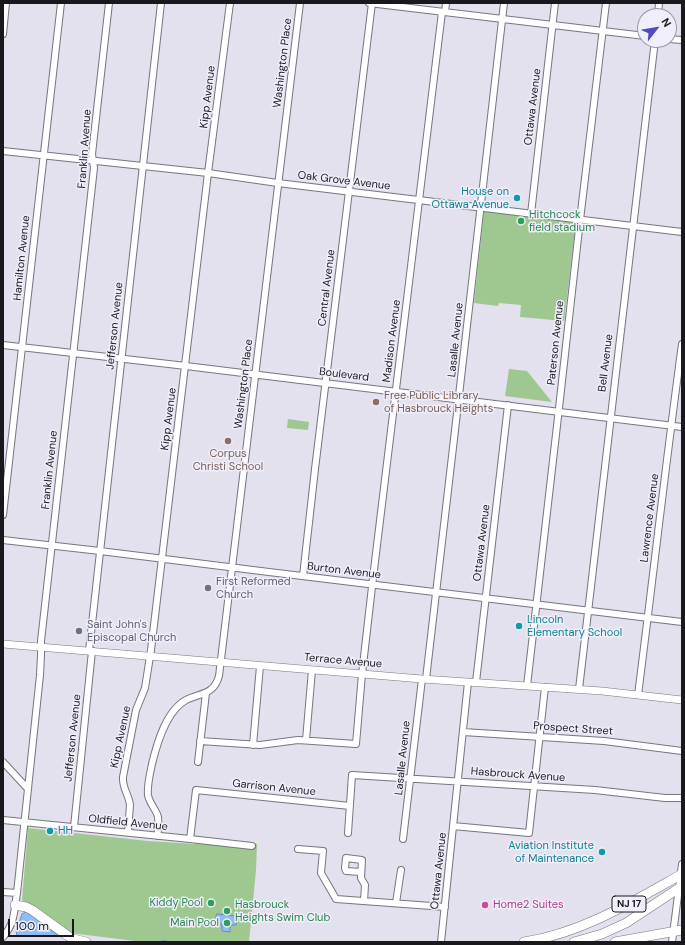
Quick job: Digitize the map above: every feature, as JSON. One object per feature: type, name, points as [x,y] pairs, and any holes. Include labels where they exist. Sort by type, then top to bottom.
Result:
[{"type":"highway","name":"NJ 17","points":[[524,942],[561,933],[600,918],[636,901],[681,875]]},
{"type":"highway","points":[[574,942],[602,934],[626,923],[680,887]]},
{"type":"highway","points":[[15,904],[32,910],[68,936],[86,942]]},
{"type":"highway","points":[[615,942],[678,931]]},
{"type":"main road","name":"Terrace Avenue","points":[[3,644],[424,679],[578,689],[682,700]]},
{"type":"street","points":[[3,34],[6,3]]},
{"type":"street","name":"Hamilton Avenue","points":[[3,514],[61,3]]},
{"type":"street","name":"Franklin Avenue","points":[[3,937],[9,930],[12,922],[17,893],[40,672],[41,641],[92,191],[94,162],[92,154],[109,3]]},
{"type":"street","name":"Jefferson Avenue","points":[[74,827],[100,550],[162,3]]},
{"type":"street","name":"Kipp Avenue","points":[[128,832],[130,801],[123,785],[123,777],[136,710],[146,687],[230,3]]},
{"type":"street","name":"Washington Place","points":[[206,693],[212,689],[218,681],[221,662],[300,3]]},
{"type":"street","points":[[373,3],[637,35]]},
{"type":"street","name":"Central Avenue","points":[[302,576],[373,3]]},
{"type":"street","name":"Madison Avenue","points":[[306,740],[356,744],[362,674],[396,391],[446,3]]},
{"type":"street","name":"Lasalle Avenue","points":[[404,839],[436,592],[504,3]]},
{"type":"street","name":"Ottawa Avenue","points":[[531,214],[555,3]]},
{"type":"street","name":"Paterson Avenue","points":[[527,686],[606,3]]},
{"type":"street","name":"Bell Avenue","points":[[578,689],[654,48]]},
{"type":"street","name":"Oak Grove Avenue","points":[[3,151],[94,162],[208,173],[420,201],[682,232]]},
{"type":"street","name":"Lawrence Avenue","points":[[638,695],[682,344]]},
{"type":"street","name":"Boulevard","points":[[3,345],[256,374],[682,427]]},
{"type":"street","name":"Ottawa Avenue","points":[[441,942],[463,732],[486,598],[508,405]]},
{"type":"street","name":"Burton Avenue","points":[[3,540],[100,550],[162,562],[232,567],[682,622]]},
{"type":"street","points":[[253,745],[260,666]]},
{"type":"street","points":[[200,741],[268,745],[306,740],[312,670]]},
{"type":"street","points":[[453,826],[529,832],[545,687]]},
{"type":"street","points":[[158,836],[158,816],[149,798],[148,790],[151,769],[161,733],[179,705],[186,700],[206,693],[198,762]]},
{"type":"street","name":"Prospect Street","points":[[463,732],[604,741],[682,751]]},
{"type":"street","points":[[3,762],[28,789]]},
{"type":"street","name":"Hasbrouck Avenue","points":[[350,806],[352,775],[595,790],[664,798],[682,798]]},
{"type":"street","name":"Garrison Avenue","points":[[190,839],[196,790],[350,806]]},
{"type":"street","points":[[348,833],[350,806]]},
{"type":"street","name":"Oldfield Avenue","points":[[3,820],[252,846]]},
{"type":"street","points":[[298,849],[323,851],[321,873],[336,899],[445,907]]},
{"type":"street","points":[[672,942],[678,931],[682,864]]},
{"type":"street","points":[[396,903],[401,870]]},
{"type":"street","points":[[361,872],[361,878],[365,885],[364,901]]},
{"type":"street","points":[[3,892],[17,893]]},
{"type":"green space","points":[[484,211],[576,223],[564,321],[520,317],[521,305],[499,303],[498,306],[474,303]]},
{"type":"green space","points":[[509,369],[527,371],[552,402],[505,396]]},
{"type":"green space","points":[[288,419],[309,422],[308,430],[287,428]]},
{"type":"green space","points":[[28,828],[148,841],[195,844],[197,837],[257,844],[249,942],[143,942],[70,933],[22,900]]},
{"type":"water","points":[[27,912],[59,936],[17,936],[16,931],[22,914]]},
{"type":"water","name":"Main Pool","points":[[217,914],[237,916],[238,919],[236,925],[230,925],[230,932],[222,931],[222,924],[217,924]]},
{"type":"waterway","points":[[162,942],[170,942]]},
{"type":"place","name":"House on Ottawa Avenue","points":[[517,198]]},
{"type":"place","name":"Hitchcock field stadium","points":[[521,221]]},
{"type":"place","name":"Free Public Library of Hasbrouck Heights","points":[[376,402]]},
{"type":"place","name":"Corpus Christi School","points":[[228,441]]},
{"type":"place","name":"First Reformed Church","points":[[208,588]]},
{"type":"place","name":"Lincoln Elementary School","points":[[519,626]]},
{"type":"place","name":"Saint John's Episcopal Church","points":[[79,631]]},
{"type":"place","name":"HH","points":[[50,831]]},
{"type":"place","name":"Aviation Institute of Maintenance","points":[[602,852]]},
{"type":"place","name":"Kiddy Pool","points":[[211,903]]},
{"type":"place","name":"Home2 Suites","points":[[485,905]]},
{"type":"place","name":"Hasbrouck Heights Swim Club","points":[[227,911]]},
{"type":"place","name":"Main Pool","points":[[227,923]]}]
